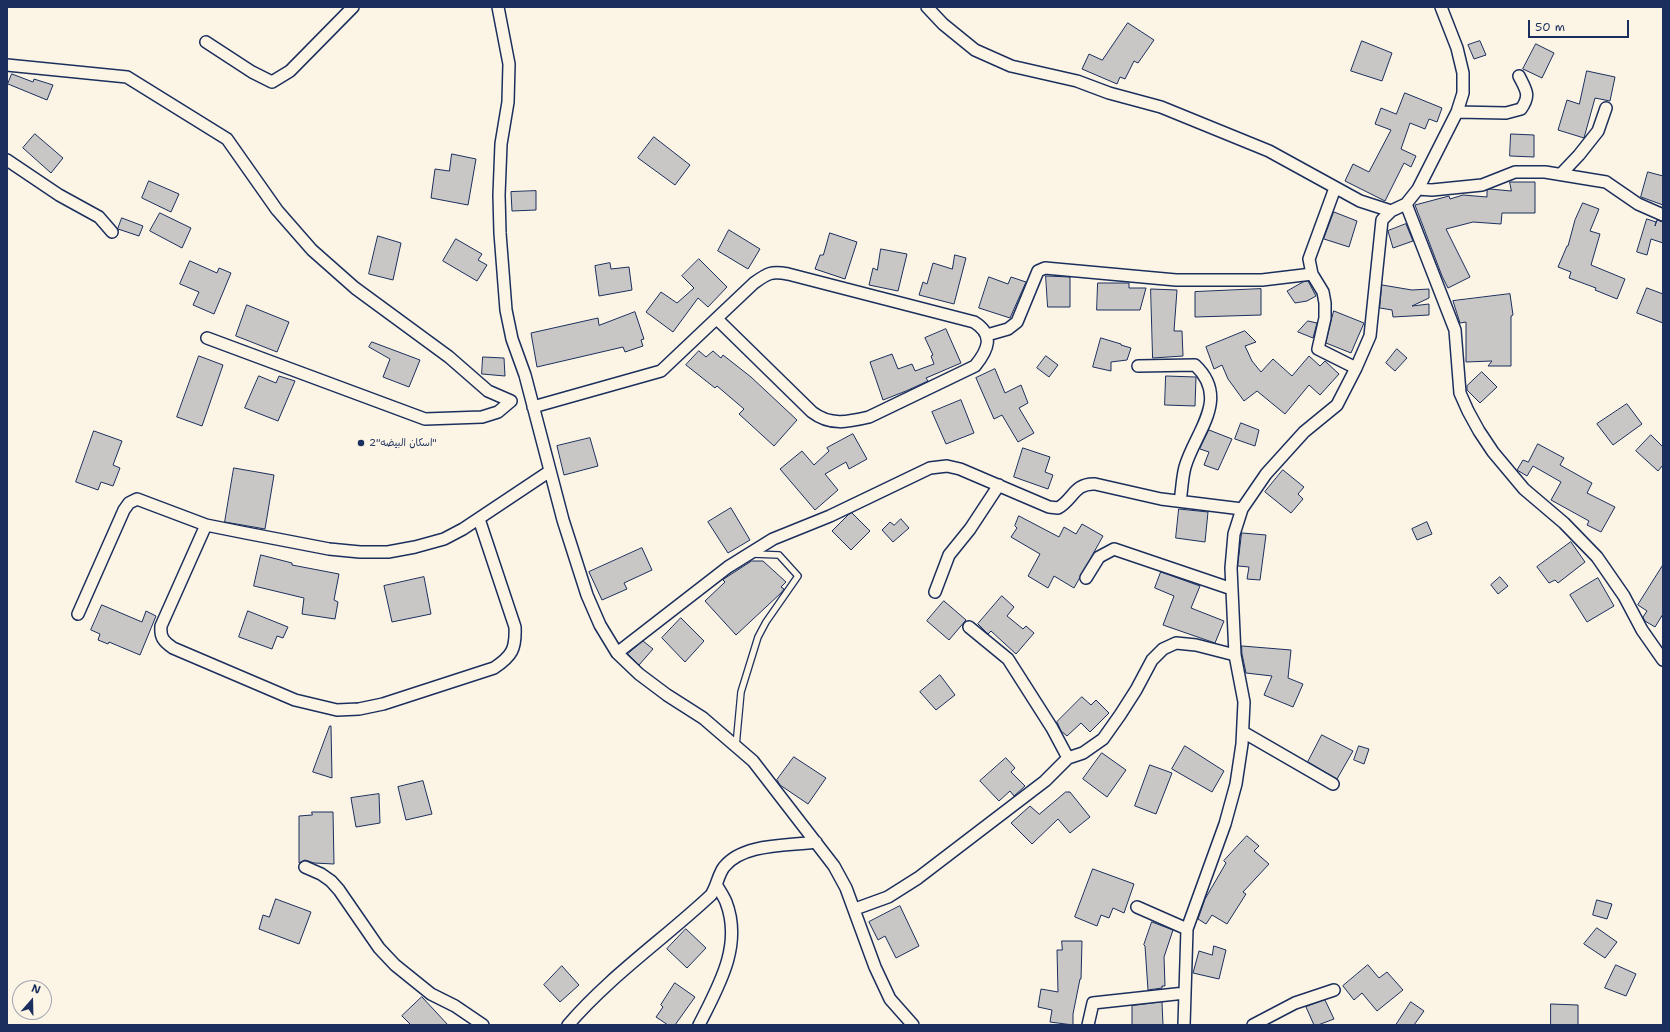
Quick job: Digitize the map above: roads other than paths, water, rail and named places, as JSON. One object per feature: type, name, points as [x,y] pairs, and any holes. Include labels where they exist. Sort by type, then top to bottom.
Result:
[{"type":"street","points":[[206,42],[252,72],[272,82],[290,71],[353,7]]},
{"type":"street","points":[[498,7],[509,64],[508,102],[501,144],[499,195],[500,233],[506,310],[512,339],[525,375],[563,520],[587,595],[600,625],[617,653],[639,674],[667,695],[703,718],[753,761],[816,842],[834,866],[846,888],[875,967],[890,998],[913,1025]]},
{"type":"street","points":[[927,7],[943,24],[975,50],[1011,66],[1077,81],[1109,93],[1160,107],[1269,151],[1360,201],[1391,211]]},
{"type":"street","points":[[1184,1025],[1187,929],[1225,824],[1236,784],[1242,744],[1244,702],[1235,655],[1231,568],[1234,534],[1242,509],[1266,474],[1304,432],[1337,404],[1356,368],[1370,336],[1382,220],[1391,211],[1406,204],[1418,189],[1457,112],[1463,93],[1463,73],[1457,48],[1441,7]]},
{"type":"street","points":[[7,65],[126,77],[227,139],[277,210],[312,250],[355,288],[449,357],[488,391],[511,401],[498,412],[482,417],[424,419],[207,338]]},
{"type":"street","points":[[1457,112],[1506,113],[1522,109],[1527,101],[1528,94],[1519,76]]},
{"type":"street","points":[[1561,174],[1580,154],[1598,131],[1606,108]]},
{"type":"street","points":[[7,160],[59,195],[99,217],[112,232]]},
{"type":"street","points":[[1418,189],[1432,190],[1482,184],[1515,172],[1545,172],[1606,182],[1638,204],[1663,215]]},
{"type":"street","points":[[1335,188],[1309,259],[1312,274],[1323,292],[1325,303],[1324,318],[1318,349],[1356,368]]},
{"type":"street","points":[[1406,204],[1455,330],[1460,393],[1479,431],[1524,489],[1564,523],[1598,557],[1624,596],[1642,630],[1663,660]]},
{"type":"street","points":[[987,335],[1008,329],[1017,322],[1038,271],[1045,268],[1176,280],[1262,280],[1312,274]]},
{"type":"street","points":[[533,407],[661,371],[754,283],[768,273],[778,272],[974,322],[982,327],[987,335],[986,347],[982,358],[975,366],[869,417],[857,420],[834,422],[819,417],[812,412],[717,319]]},
{"type":"street","points":[[1138,366],[1195,365],[1200,370],[1212,393],[1202,430],[1185,467],[1180,501]]},
{"type":"street","points":[[617,653],[728,567],[773,539],[830,516],[930,468],[947,466],[960,469],[1058,508],[1064,505],[1078,488],[1086,484],[1094,484],[1161,499],[1242,509]]},
{"type":"street","points":[[78,614],[128,503],[137,499],[206,525],[329,549],[360,552],[388,552],[415,547],[444,539],[479,519],[550,471]]},
{"type":"street","points":[[935,592],[949,555],[970,530],[998,485]]},
{"type":"street","points":[[206,525],[161,626],[160,635],[172,648],[295,700],[337,710],[359,709],[383,704],[494,668],[505,661],[512,652],[516,641],[515,628],[479,519]]},
{"type":"street","points":[[1086,578],[1099,557],[1114,549],[1232,589]]},
{"type":"street","points":[[969,627],[1008,658],[1052,728],[1068,758]]},
{"type":"street","points":[[855,910],[888,897],[918,878],[1045,781],[1068,758],[1083,753],[1103,739],[1120,716],[1152,660],[1163,649],[1176,643],[1196,645],[1235,655]]},
{"type":"street","points":[[1243,732],[1333,784]]},
{"type":"street","points":[[568,1025],[620,972],[711,895],[717,886],[718,878],[723,868],[730,860],[742,853],[758,849],[816,842]]},
{"type":"street","points":[[305,867],[321,874],[340,890],[379,948],[395,965],[431,994],[455,1006],[483,1025]]},
{"type":"street","points":[[699,1025],[725,972],[732,937],[726,901],[717,886]]},
{"type":"street","points":[[1137,907],[1187,929]]},
{"type":"street","points":[[1253,1025],[1295,1003],[1334,990]]},
{"type":"street","points":[[1088,1025],[1093,1003],[1185,993]]},
{"type":"lane","points":[[736,746],[741,692],[758,637],[766,622],[798,576],[778,555],[750,554]]},
{"type":"place","name":"اسكان البيضه\"2\"","points":[[361,443]]}]
